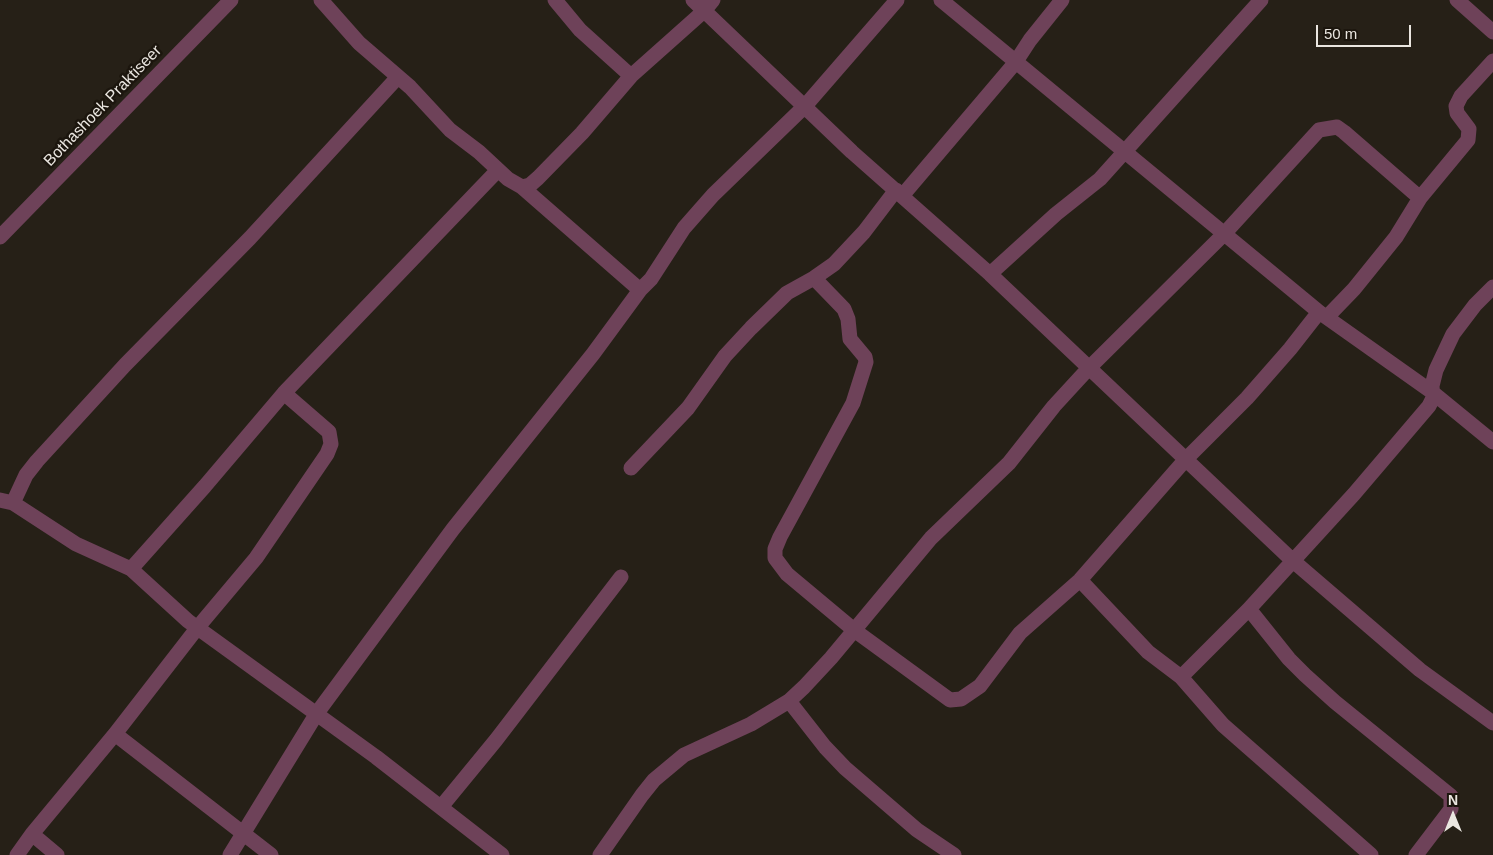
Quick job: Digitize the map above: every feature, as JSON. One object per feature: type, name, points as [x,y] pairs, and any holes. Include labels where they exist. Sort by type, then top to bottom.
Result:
[{"type":"street","name":"Bothashoek Praktiseer","points":[[0,237],[231,0]]},
{"type":"street","points":[[321,0],[359,43],[397,78],[410,87],[450,130],[479,152],[498,170],[522,187],[640,290]]},
{"type":"street","points":[[555,0],[580,30],[631,76]]},
{"type":"street","points":[[693,0],[708,6],[852,152],[990,274],[1088,369],[1292,560],[1420,670],[1493,723]]},
{"type":"street","points":[[230,855],[317,713],[453,529],[594,354],[640,290],[658,270],[668,250],[684,228],[713,195],[805,106],[897,0]]},
{"type":"street","points":[[941,0],[1015,63],[1323,314],[1432,392],[1493,442]]},
{"type":"street","points":[[632,468],[688,408],[725,356],[751,328],[787,294],[814,278],[849,249],[1015,63],[1030,40],[1062,0]]},
{"type":"street","points":[[990,274],[1056,214],[1100,180],[1261,0]]},
{"type":"street","points":[[1457,0],[1493,32]]},
{"type":"street","points":[[522,187],[530,185],[561,156],[631,76],[708,6]]},
{"type":"street","points":[[814,278],[844,309],[848,319],[850,339],[865,357],[866,362],[853,403],[780,537],[775,549],[776,558],[787,574],[854,630],[950,700],[961,699],[980,686],[1020,633],[1080,580],[1186,459],[1247,398],[1323,314],[1354,289],[1396,237],[1420,198],[1468,140],[1469,129],[1457,113],[1456,106],[1461,96],[1493,61]]},
{"type":"street","points":[[397,78],[250,238],[125,365],[56,440],[7,501],[76,544],[131,569],[188,621],[317,713],[502,855]]},
{"type":"street","points":[[600,855],[654,780],[684,755],[751,724],[789,701],[832,658],[905,566],[954,514],[971,501],[1009,463],[1054,406],[1088,369],[1224,234],[1319,130],[1337,127],[1420,198]]},
{"type":"street","points":[[131,569],[284,393],[498,170]]},
{"type":"street","points":[[1181,677],[1249,609],[1418,420],[1429,406],[1436,370],[1453,334],[1475,305],[1493,288]]},
{"type":"street","points":[[17,855],[32,834],[115,734],[198,627],[256,558],[316,470],[331,444],[331,438],[325,428],[284,393]]},
{"type":"street","points":[[441,808],[496,740],[621,576]]},
{"type":"street","points":[[1080,580],[1148,652],[1181,677],[1223,725],[1371,855]]},
{"type":"street","points":[[1249,609],[1289,659],[1305,675],[1335,702],[1451,796],[1451,809],[1416,855]]},
{"type":"street","points":[[789,701],[825,747],[845,768],[917,830],[954,855]]},
{"type":"street","points":[[115,734],[271,855]]},
{"type":"street","points":[[32,834],[56,855]]}]
